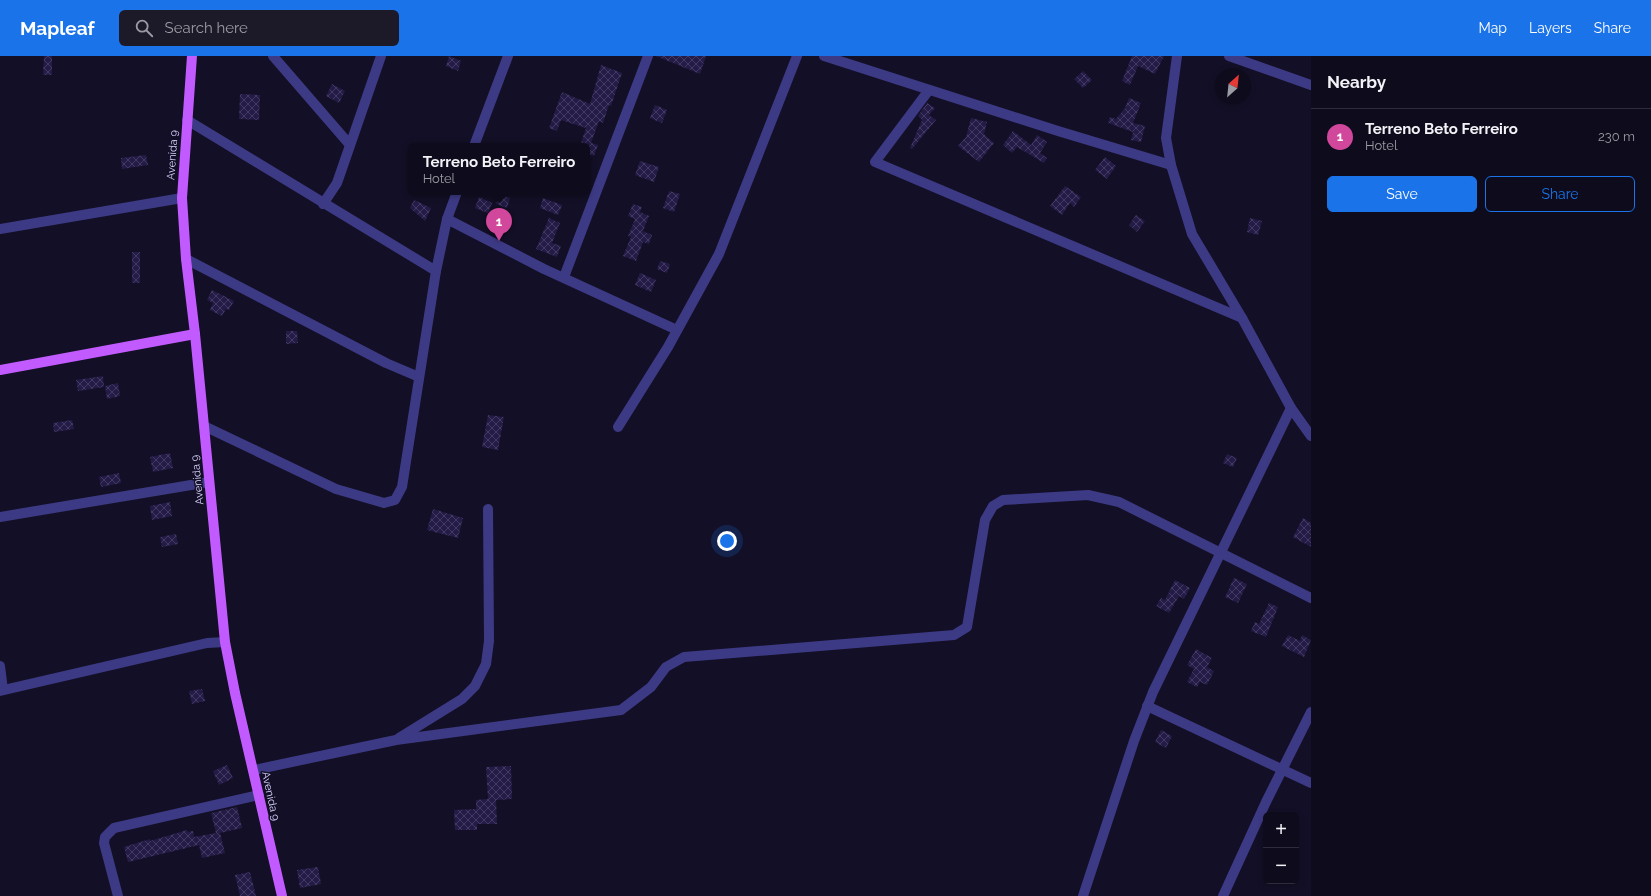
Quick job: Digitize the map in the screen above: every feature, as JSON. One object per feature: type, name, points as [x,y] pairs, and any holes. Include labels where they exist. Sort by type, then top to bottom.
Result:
[{"type":"main road","name":"Avenida 9","points":[[192,56],[182,198],[186,259],[195,334],[225,642],[235,694],[254,770],[258,795],[282,896]]},
{"type":"main road","points":[[0,370],[195,334]]},
{"type":"street","points":[[274,56],[350,144]]},
{"type":"street","points":[[324,204],[337,183],[381,56]]},
{"type":"street","points":[[475,143],[508,56]]},
{"type":"street","points":[[564,277],[648,56]]},
{"type":"street","points":[[618,427],[677,330],[719,254],[797,56]]},
{"type":"street","points":[[824,56],[1058,131],[1171,165]]},
{"type":"street","points":[[1177,56],[1166,138],[1171,165],[1192,234],[1242,318],[1291,408],[1311,436]]},
{"type":"street","points":[[1229,56],[1311,85]]},
{"type":"street","points":[[929,90],[875,162],[1242,318]]},
{"type":"street","points":[[187,120],[436,271]]},
{"type":"street","points":[[204,426],[336,489],[384,503],[395,500],[402,487],[436,271],[447,218],[456,195]]},
{"type":"street","points":[[0,229],[182,198]]},
{"type":"street","points":[[447,218],[544,269],[677,330]]},
{"type":"street","points":[[186,259],[386,364],[419,377]]},
{"type":"street","points":[[1083,896],[1134,740],[1147,706],[1220,552],[1291,408]]},
{"type":"street","points":[[0,517],[209,482]]},
{"type":"street","points":[[254,770],[396,740],[621,710],[651,687],[666,667],[684,657],[954,635],[967,627],[985,520],[993,506],[1003,500],[1088,495],[1119,502],[1311,598]]},
{"type":"street","points":[[396,740],[462,699],[475,686],[486,664],[489,641],[488,509]]},
{"type":"street","points":[[0,666],[2,690],[207,643],[225,642]]},
{"type":"street","points":[[1147,706],[1311,783]]},
{"type":"street","points":[[1223,896],[1311,712]]},
{"type":"street","points":[[118,896],[104,843],[105,837],[114,828],[258,795]]},
{"type":"building","points":[[44,56],[52,56],[52,75],[43,75]]},
{"type":"building","points":[[449,56],[461,61],[458,71],[446,66]]},
{"type":"building","points":[[656,56],[706,56],[700,74]]},
{"type":"building","points":[[1132,56],[1164,56],[1155,74],[1138,66],[1130,85],[1122,81]]},
{"type":"building","points":[[601,65],[622,73],[611,106],[609,105],[603,123],[599,121],[591,143],[598,145],[594,156],[590,155],[590,143],[581,143],[586,128],[561,120],[557,131],[549,128],[562,92],[590,104]]},
{"type":"building","points":[[1083,71],[1092,80],[1083,88],[1074,79]]},
{"type":"building","points":[[332,84],[345,91],[339,103],[326,96]]},
{"type":"building","points":[[240,94],[260,95],[259,120],[239,119]]},
{"type":"building","points":[[1129,98],[1141,103],[1133,123],[1145,126],[1141,142],[1131,140],[1133,132],[1108,123],[1110,117],[1116,119],[1125,108]]},
{"type":"building","points":[[927,103],[935,108],[929,115],[936,120],[912,149],[910,148],[922,120],[918,116]]},
{"type":"building","points":[[655,105],[667,110],[662,123],[650,118]]},
{"type":"building","points":[[971,118],[987,122],[984,134],[994,143],[979,162],[958,146],[966,137]]},
{"type":"building","points":[[1013,131],[1031,145],[1037,135],[1047,142],[1040,153],[1047,158],[1044,163],[1017,147],[1012,153],[1003,145]]},
{"type":"building","points":[[146,155],[148,165],[122,169],[121,158]]},
{"type":"building","points":[[1105,157],[1116,166],[1107,179],[1095,170]]},
{"type":"building","points":[[640,161],[659,167],[654,182],[635,175]]},
{"type":"building","points":[[1065,186],[1081,197],[1074,207],[1070,203],[1062,215],[1050,206]]},
{"type":"building","points":[[669,191],[680,194],[674,212],[663,208]]},
{"type":"building","points":[[500,195],[510,198],[507,208],[496,204]]},
{"type":"building","points":[[479,197],[492,203],[488,213],[475,208]]},
{"type":"building","points":[[543,198],[562,205],[558,215],[540,208]]},
{"type":"building","points":[[414,200],[431,208],[425,221],[410,208]]},
{"type":"building","points":[[633,204],[642,207],[640,212],[649,216],[643,231],[652,235],[649,244],[643,242],[636,261],[623,256],[631,237],[628,236],[635,219],[628,216]]},
{"type":"building","points":[[1136,215],[1145,221],[1137,232],[1129,225]]},
{"type":"building","points":[[549,218],[560,223],[552,243],[561,246],[557,257],[536,249]]},
{"type":"building","points":[[1250,218],[1262,221],[1258,235],[1247,232]]},
{"type":"building","points":[[132,252],[140,252],[140,283],[132,283]]},
{"type":"building","points":[[660,261],[670,264],[667,273],[657,269]]},
{"type":"building","points":[[640,273],[656,280],[651,292],[635,285]]},
{"type":"building","points":[[212,290],[234,301],[229,310],[226,309],[222,316],[210,310],[213,303],[207,300]]},
{"type":"building","points":[[286,331],[297,331],[298,343],[286,344]]},
{"type":"building","points":[[103,376],[104,387],[78,391],[76,380]]},
{"type":"building","points":[[118,383],[120,396],[107,399],[105,386]]},
{"type":"building","points":[[488,415],[504,417],[498,450],[482,447]]},
{"type":"building","points":[[72,420],[74,429],[54,432],[53,423]]},
{"type":"building","points":[[170,453],[173,468],[153,472],[150,457]]},
{"type":"building","points":[[1227,454],[1237,458],[1233,467],[1223,463]]},
{"type":"building","points":[[119,473],[121,483],[101,487],[99,477]]},
{"type":"building","points":[[170,502],[172,516],[152,520],[150,506]]},
{"type":"building","points":[[433,509],[463,518],[458,538],[427,530]]},
{"type":"building","points":[[1303,518],[1311,523],[1311,547],[1293,537]]},
{"type":"building","points":[[176,534],[178,544],[162,547],[160,537]]},
{"type":"building","points":[[1234,578],[1247,584],[1238,603],[1225,597]]},
{"type":"building","points":[[1175,580],[1190,588],[1184,599],[1179,596],[1169,613],[1156,606],[1161,598],[1165,600]]},
{"type":"building","points":[[1269,603],[1278,607],[1266,637],[1251,631],[1255,622],[1259,624]]},
{"type":"building","points":[[1288,635],[1300,641],[1302,635],[1311,640],[1304,657],[1282,646]]},
{"type":"building","points":[[1196,649],[1212,658],[1207,667],[1214,671],[1207,685],[1200,682],[1197,687],[1187,682],[1194,669],[1187,665]]},
{"type":"building","points":[[202,689],[205,701],[192,704],[189,691]]},
{"type":"building","points":[[1161,730],[1172,736],[1166,748],[1155,742]]},
{"type":"building","points":[[227,765],[233,778],[219,785],[213,771]]},
{"type":"building","points":[[511,766],[512,799],[496,800],[497,824],[477,824],[477,830],[455,830],[454,810],[476,809],[476,800],[488,799],[486,767]]},
{"type":"building","points":[[237,807],[242,828],[220,833],[225,853],[202,858],[199,845],[128,862],[124,847],[187,830],[188,832],[193,831],[194,837],[216,833],[211,813]]},
{"type":"building","points":[[318,867],[321,884],[300,888],[297,870]]},
{"type":"building","points":[[250,872],[256,896],[240,896],[235,875]]},
{"type":"place","name":"Terreno Beto Ferreiro","points":[[499,241]]}]
